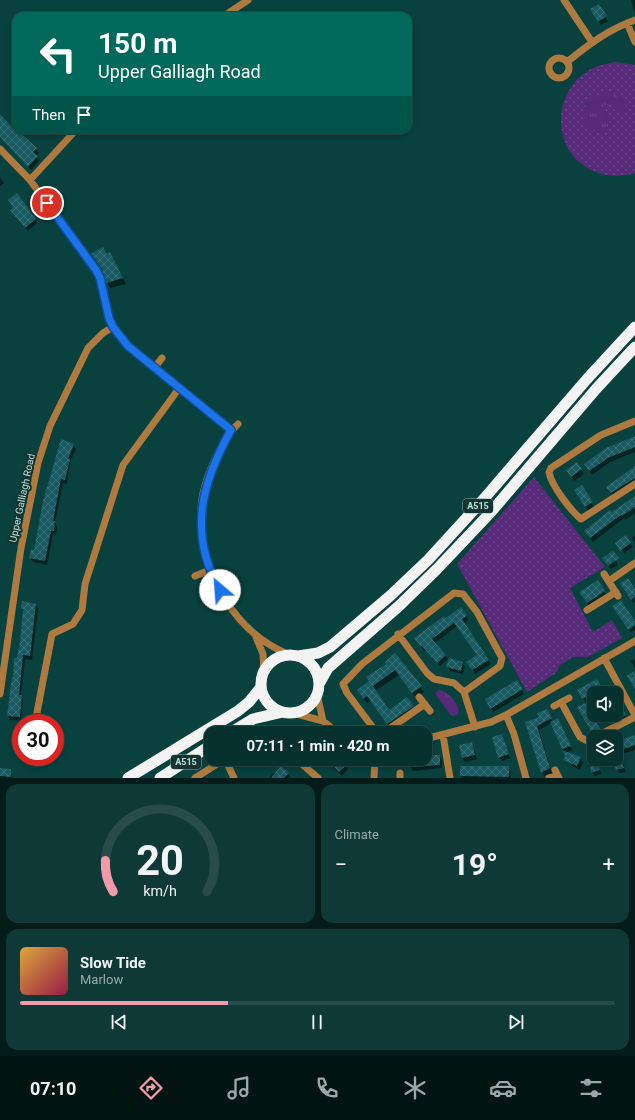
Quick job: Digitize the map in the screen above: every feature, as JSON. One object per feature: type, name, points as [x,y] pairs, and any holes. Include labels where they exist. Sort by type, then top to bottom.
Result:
[{"type":"highway","name":"A515","points":[[128,778],[238,711],[249,702],[261,687],[264,672],[274,660],[318,653],[330,647],[390,596],[428,560],[482,501],[587,379],[635,327]]},
{"type":"highway","name":"A515","points":[[241,726],[253,718],[308,707],[328,668],[399,606],[480,524],[635,346]]},
{"type":"highway","points":[[294,656],[307,660],[313,667],[318,675],[318,689]]},
{"type":"highway","points":[[261,687],[268,703],[288,712]]},
{"type":"highway","name":"A515","points":[[160,778],[204,750]]},
{"type":"street","points":[[230,12],[248,0]]},
{"type":"street","points":[[564,0],[592,42]]},
{"type":"street","points":[[567,62],[610,30],[635,20]]},
{"type":"street","points":[[627,23],[635,42]]},
{"type":"street","points":[[30,180],[72,134]]},
{"type":"street","points":[[0,149],[30,180],[96,270],[100,278],[109,318],[113,327],[128,346],[231,430]]},
{"type":"street","name":"Upper Galliagh Road","points":[[0,694],[21,548],[41,456],[50,426],[88,348],[113,327]]},
{"type":"street","points":[[155,367],[162,358]]},
{"type":"street","points":[[37,714],[52,634],[73,624],[82,610],[85,584],[123,465],[180,387]]},
{"type":"street","points":[[635,421],[601,435],[551,468],[549,472],[553,484],[575,515],[581,519],[635,484]]},
{"type":"street","points":[[238,424],[231,430],[212,466],[203,499],[201,514],[202,530],[204,549],[210,570],[226,600],[256,637],[263,654],[264,672]]},
{"type":"street","points":[[609,581],[635,563]]},
{"type":"street","points":[[195,576],[210,570]]},
{"type":"street","points":[[587,610],[617,594],[604,574]]},
{"type":"street","points":[[372,726],[347,692],[343,684],[362,664],[398,634],[454,593],[463,594],[477,612],[502,658],[500,666],[464,692]]},
{"type":"street","points":[[398,634],[427,673],[434,679],[454,683],[464,692],[474,727]]},
{"type":"street","points":[[256,637],[273,648],[294,656]]},
{"type":"street","points":[[432,737],[474,727],[506,715],[635,641]]},
{"type":"street","points":[[604,658],[635,716],[608,730]]},
{"type":"street","points":[[318,689],[323,721]]},
{"type":"street","points":[[419,697],[430,711]]},
{"type":"street","points":[[554,706],[569,698]]},
{"type":"street","points":[[561,702],[580,737],[587,741]]},
{"type":"street","points":[[393,726],[425,704]]},
{"type":"street","points":[[288,712],[323,721],[329,726]]},
{"type":"street","points":[[506,715],[514,734],[526,778]]},
{"type":"street","points":[[443,735],[450,778]]},
{"type":"street","points":[[195,778],[214,766]]},
{"type":"street","points":[[228,766],[234,778]]},
{"type":"street","points":[[302,766],[309,775],[318,778]]},
{"type":"street","points":[[374,778],[375,766]]},
{"type":"street","points":[[549,778],[557,774]]},
{"type":"green space","points":[[616,62],[635,65],[635,173],[610,176],[584,166],[572,154],[564,139],[561,122],[563,105],[570,89],[582,76],[598,66]],"holes":[[[603,93],[613,93],[626,104],[614,107],[611,105],[603,105],[610,124],[604,131],[598,132],[585,121],[586,103]]]},
{"type":"green space","points":[[603,93],[613,93],[626,104],[625,111],[616,112],[611,105],[603,105],[610,124],[604,131],[598,132],[585,125],[585,109],[588,100]]},
{"type":"green space","points":[[534,477],[605,567],[570,588],[593,632],[612,620],[622,638],[588,657],[573,657],[560,665],[556,673],[527,692],[457,564]]},
{"type":"green space","points":[[439,690],[443,691],[453,699],[458,707],[458,714],[454,716],[450,714],[436,695],[436,692]]},
{"type":"building","points":[[599,4],[607,16],[598,22],[590,9]]},
{"type":"building","points":[[0,114],[12,127],[12,134],[21,134],[37,148],[33,152],[38,156],[28,167],[0,137]]},
{"type":"building","points":[[17,193],[36,219],[25,228],[10,210],[13,207],[8,200]]},
{"type":"building","points":[[103,247],[107,254],[110,252],[123,278],[106,283],[102,269],[91,254]]},
{"type":"building","points":[[635,436],[635,447],[608,458],[589,471],[584,464],[606,448]]},
{"type":"building","points":[[61,439],[74,444],[68,459],[70,459],[65,480],[61,479],[53,521],[55,521],[54,531],[51,531],[45,561],[29,558],[31,549],[34,550],[43,501]]},
{"type":"building","points":[[577,462],[582,469],[571,477],[566,470]]},
{"type":"building","points":[[635,466],[635,478],[611,493],[606,487]]},
{"type":"building","points":[[582,485],[593,502],[585,507],[574,490]]},
{"type":"building","points":[[635,496],[635,507],[622,516],[621,515],[590,538],[584,531],[610,510],[612,512]]},
{"type":"building","points":[[626,535],[631,543],[620,551],[615,543]]},
{"type":"building","points":[[613,551],[619,558],[608,566],[602,558]]},
{"type":"building","points":[[628,578],[635,589],[635,597],[631,600],[620,583]]},
{"type":"building","points":[[598,580],[605,591],[587,603],[579,592]]},
{"type":"building","points":[[621,600],[635,621],[635,625],[630,629],[628,629],[612,606]]},
{"type":"building","points":[[22,601],[36,604],[30,656],[23,655],[19,695],[22,695],[20,714],[12,714],[12,716],[7,716],[13,677],[14,658],[17,658],[20,642],[23,609],[21,609]]},
{"type":"building","points":[[461,607],[467,616],[462,619],[489,660],[472,670],[466,662],[477,655],[454,623],[432,639],[446,655],[437,663],[414,638],[444,616],[446,618]]},
{"type":"building","points":[[395,653],[422,686],[412,693],[395,670],[373,686],[389,710],[407,697],[414,706],[387,724],[367,696],[363,699],[357,690],[369,681],[366,677],[386,664],[385,662]]},
{"type":"building","points":[[449,658],[463,662],[461,671],[446,667]]},
{"type":"building","points":[[635,671],[635,689],[627,676]]},
{"type":"building","points":[[597,679],[601,686],[587,686],[587,696],[582,699],[577,690]]},
{"type":"building","points":[[517,680],[523,689],[490,709],[485,699]]},
{"type":"building","points":[[585,703],[587,706],[587,722],[596,722],[600,729],[590,730],[577,707]]},
{"type":"building","points":[[547,709],[552,718],[537,726],[550,768],[541,773],[525,722],[539,717],[537,713]]},
{"type":"building","points":[[623,710],[626,715],[623,716]]},
{"type":"building","points":[[558,718],[571,746],[562,749],[550,722]]},
{"type":"building","points":[[502,734],[509,754],[498,758],[492,737]]},
{"type":"building","points":[[635,735],[635,745],[623,749],[623,739]]},
{"type":"building","points":[[472,742],[475,755],[462,758],[459,745]]},
{"type":"building","points":[[562,750],[581,757],[577,766],[563,760],[565,756]]},
{"type":"building","points":[[432,755],[440,755],[440,765],[432,766]]},
{"type":"building","points":[[623,765],[624,768],[616,770],[615,766]]},
{"type":"building","points":[[281,766],[289,773],[284,778],[271,778]]},
{"type":"building","points":[[333,766],[346,766],[339,772]]},
{"type":"building","points":[[460,766],[509,766],[509,777],[460,776]]},
{"type":"building","points":[[599,766],[600,770],[591,773],[590,767]]},
{"type":"building","points":[[0,768],[11,769],[11,777],[0,776]]},
{"type":"route","points":[[47,203],[96,270],[102,284],[109,318],[117,334],[128,346],[231,430],[220,449],[207,480],[201,514],[204,549],[209,567],[220,590]]}]
